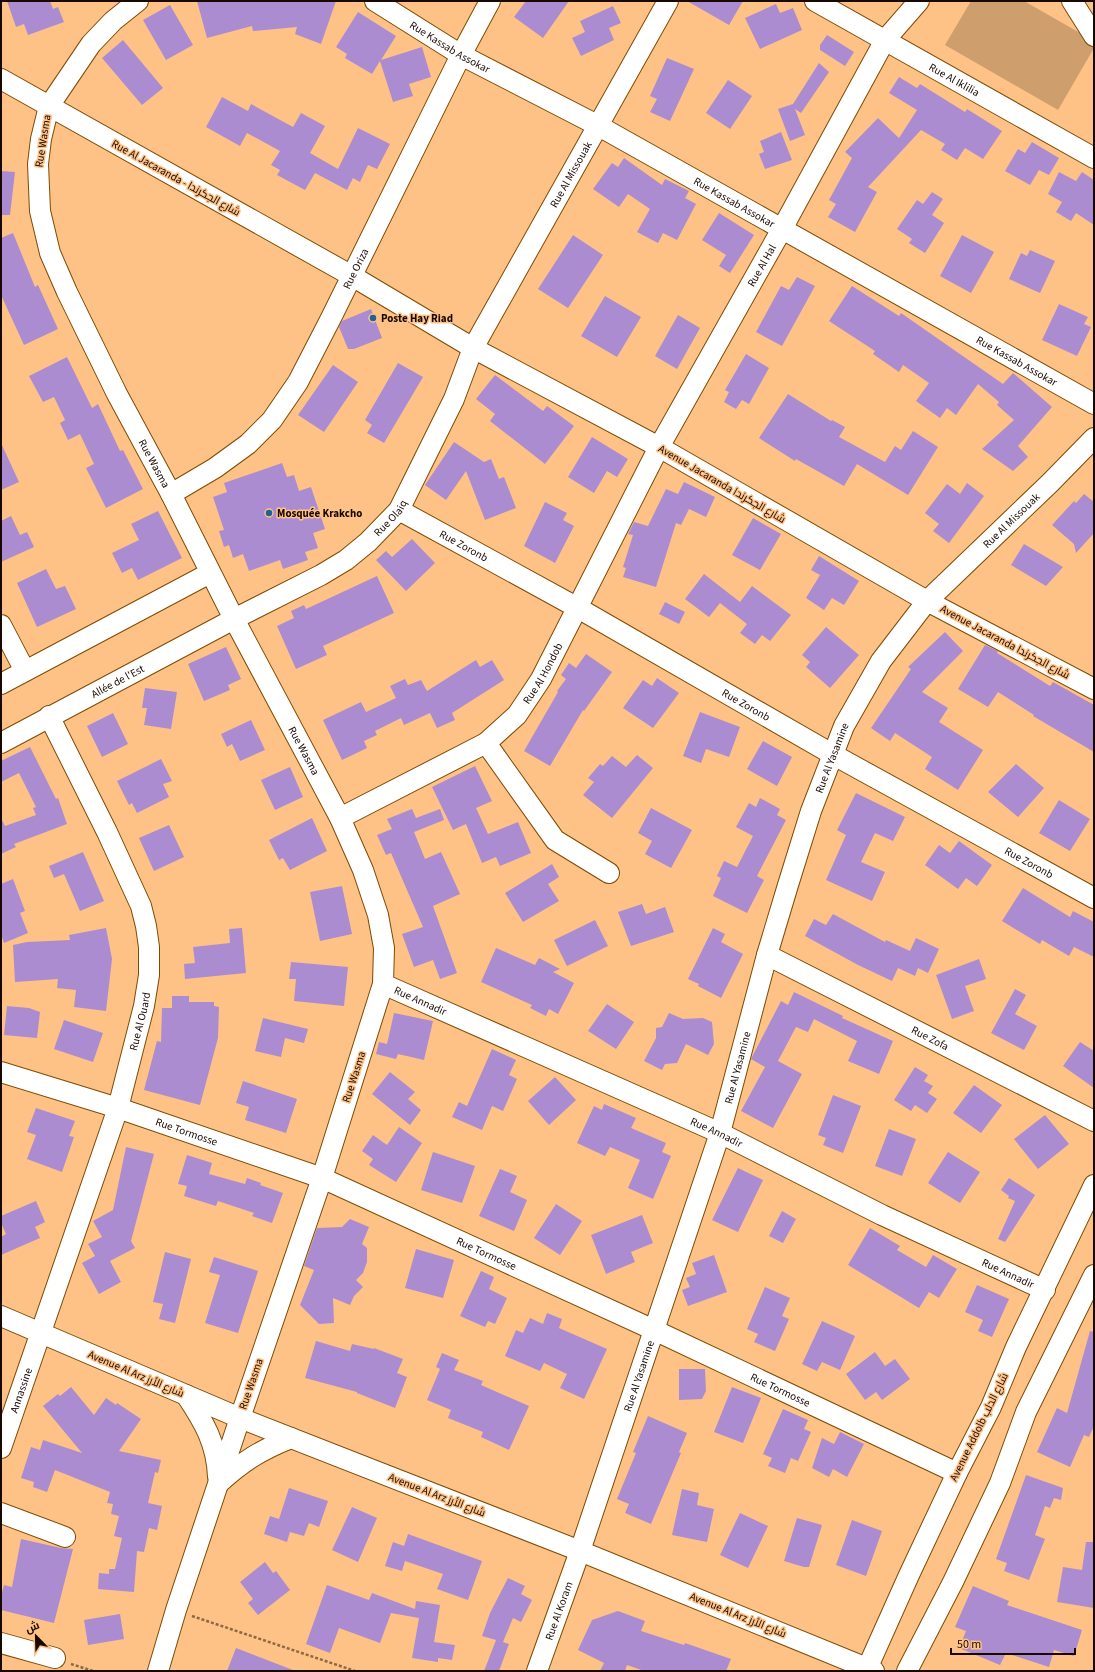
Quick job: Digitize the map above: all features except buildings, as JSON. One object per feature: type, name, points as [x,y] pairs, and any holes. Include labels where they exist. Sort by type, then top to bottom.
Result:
[{"type":"street","points":[[49,106],[91,44],[113,21],[138,1]]},
{"type":"street","name":"Rue Kassab Assokar","points":[[375,1],[461,55],[597,125],[1094,404]]},
{"type":"street","name":"Rue Oriza","points":[[171,494],[216,468],[248,444],[272,420],[298,382],[461,55],[490,1]]},
{"type":"street","name":"Rue Al Missouak","points":[[473,348],[668,1]]},
{"type":"street","name":"Rue Al Iklilia","points":[[815,1],[1093,152]]},
{"type":"street","name":"Rue Al Hal","points":[[659,447],[782,229],[885,40],[919,1]]},
{"type":"street","points":[[1072,1],[1094,36]]},
{"type":"street","name":"Rue Al Jacaranda - شارع الجكرندا","points":[[1,79],[352,276]]},
{"type":"street","name":"Rue Wasma","points":[[49,106],[41,139],[38,164],[40,211],[50,253],[67,292],[117,394],[171,494],[210,573],[340,818],[363,870],[378,915],[384,948],[383,984],[322,1178],[176,1610],[158,1671]]},
{"type":"street","name":"Avenue Jacaranda شارع الجكرندا","points":[[352,276],[473,348],[659,447],[927,601],[1094,689]]},
{"type":"street","name":"Rue Olaiq","points":[[234,619],[321,575],[346,560],[368,542],[399,510],[454,399],[473,348]]},
{"type":"street","name":"Rue Al Missouak","points":[[927,601],[1050,483],[1094,438]]},
{"type":"street","name":"Rue Al Hondob","points":[[340,818],[486,744],[517,715],[541,679],[659,447]]},
{"type":"street","name":"Rue Zoronb","points":[[399,510],[578,608],[832,754],[1094,898]]},
{"type":"street","points":[[1,684],[210,573]]},
{"type":"street","name":"Rue Al Yasamine","points":[[580,1552],[720,1133],[767,955],[811,811],[844,726],[872,676],[927,601]]},
{"type":"street","name":"Allée de l'Est","points":[[1,743],[49,716],[234,619]]},
{"type":"street","points":[[1,625],[25,671]]},
{"type":"street","name":"Rue Al Ouard","points":[[41,1334],[118,1108],[145,1000],[149,975],[149,947],[146,926],[134,890],[49,716]]},
{"type":"street","points":[[486,744],[555,840],[609,873]]},
{"type":"street","name":"Rue Zofa","points":[[767,955],[1094,1121]]},
{"type":"street","name":"Rue Annadir","points":[[383,984],[720,1133],[882,1215],[1045,1290]]},
{"type":"street","name":"Rue Tormosse","points":[[1,1072],[118,1108],[322,1178],[654,1330],[957,1473]]},
{"type":"street","name":"Avenue Addolb شارع الدلب","points":[[869,1670],[909,1575],[957,1473],[991,1407],[1016,1347],[1045,1290],[1094,1185]]},
{"type":"street","points":[[907,1671],[957,1574],[1000,1482],[1026,1412],[1094,1275]]},
{"type":"street","name":"Avenue Al Arz شارع الأرز","points":[[1,1316],[240,1418],[580,1552],[869,1670]]},
{"type":"street","name":"Annassine","points":[[1,1448],[41,1334]]},
{"type":"street","points":[[186,1395],[199,1414],[212,1441],[216,1454],[218,1484]]},
{"type":"street","points":[[218,1484],[238,1466],[259,1452],[291,1438]]},
{"type":"street","points":[[1,1513],[66,1537]]},
{"type":"street","name":"Rue Al Koram","points":[[537,1671],[580,1552]]},
{"type":"street","points":[[1,1643],[55,1658]]},
{"type":"path","points":[[176,1610],[355,1671]]},
{"type":"path","points":[[55,1658],[93,1671]]},
{"type":"shaded area","points":[[971,1],[1024,1],[1094,41],[1094,48],[1058,110],[945,45]]},
{"type":"place","name":"Poste Hay Riad","points":[[373,318]]},
{"type":"place","name":"Mosquée Krakcho","points":[[269,513]]}]
